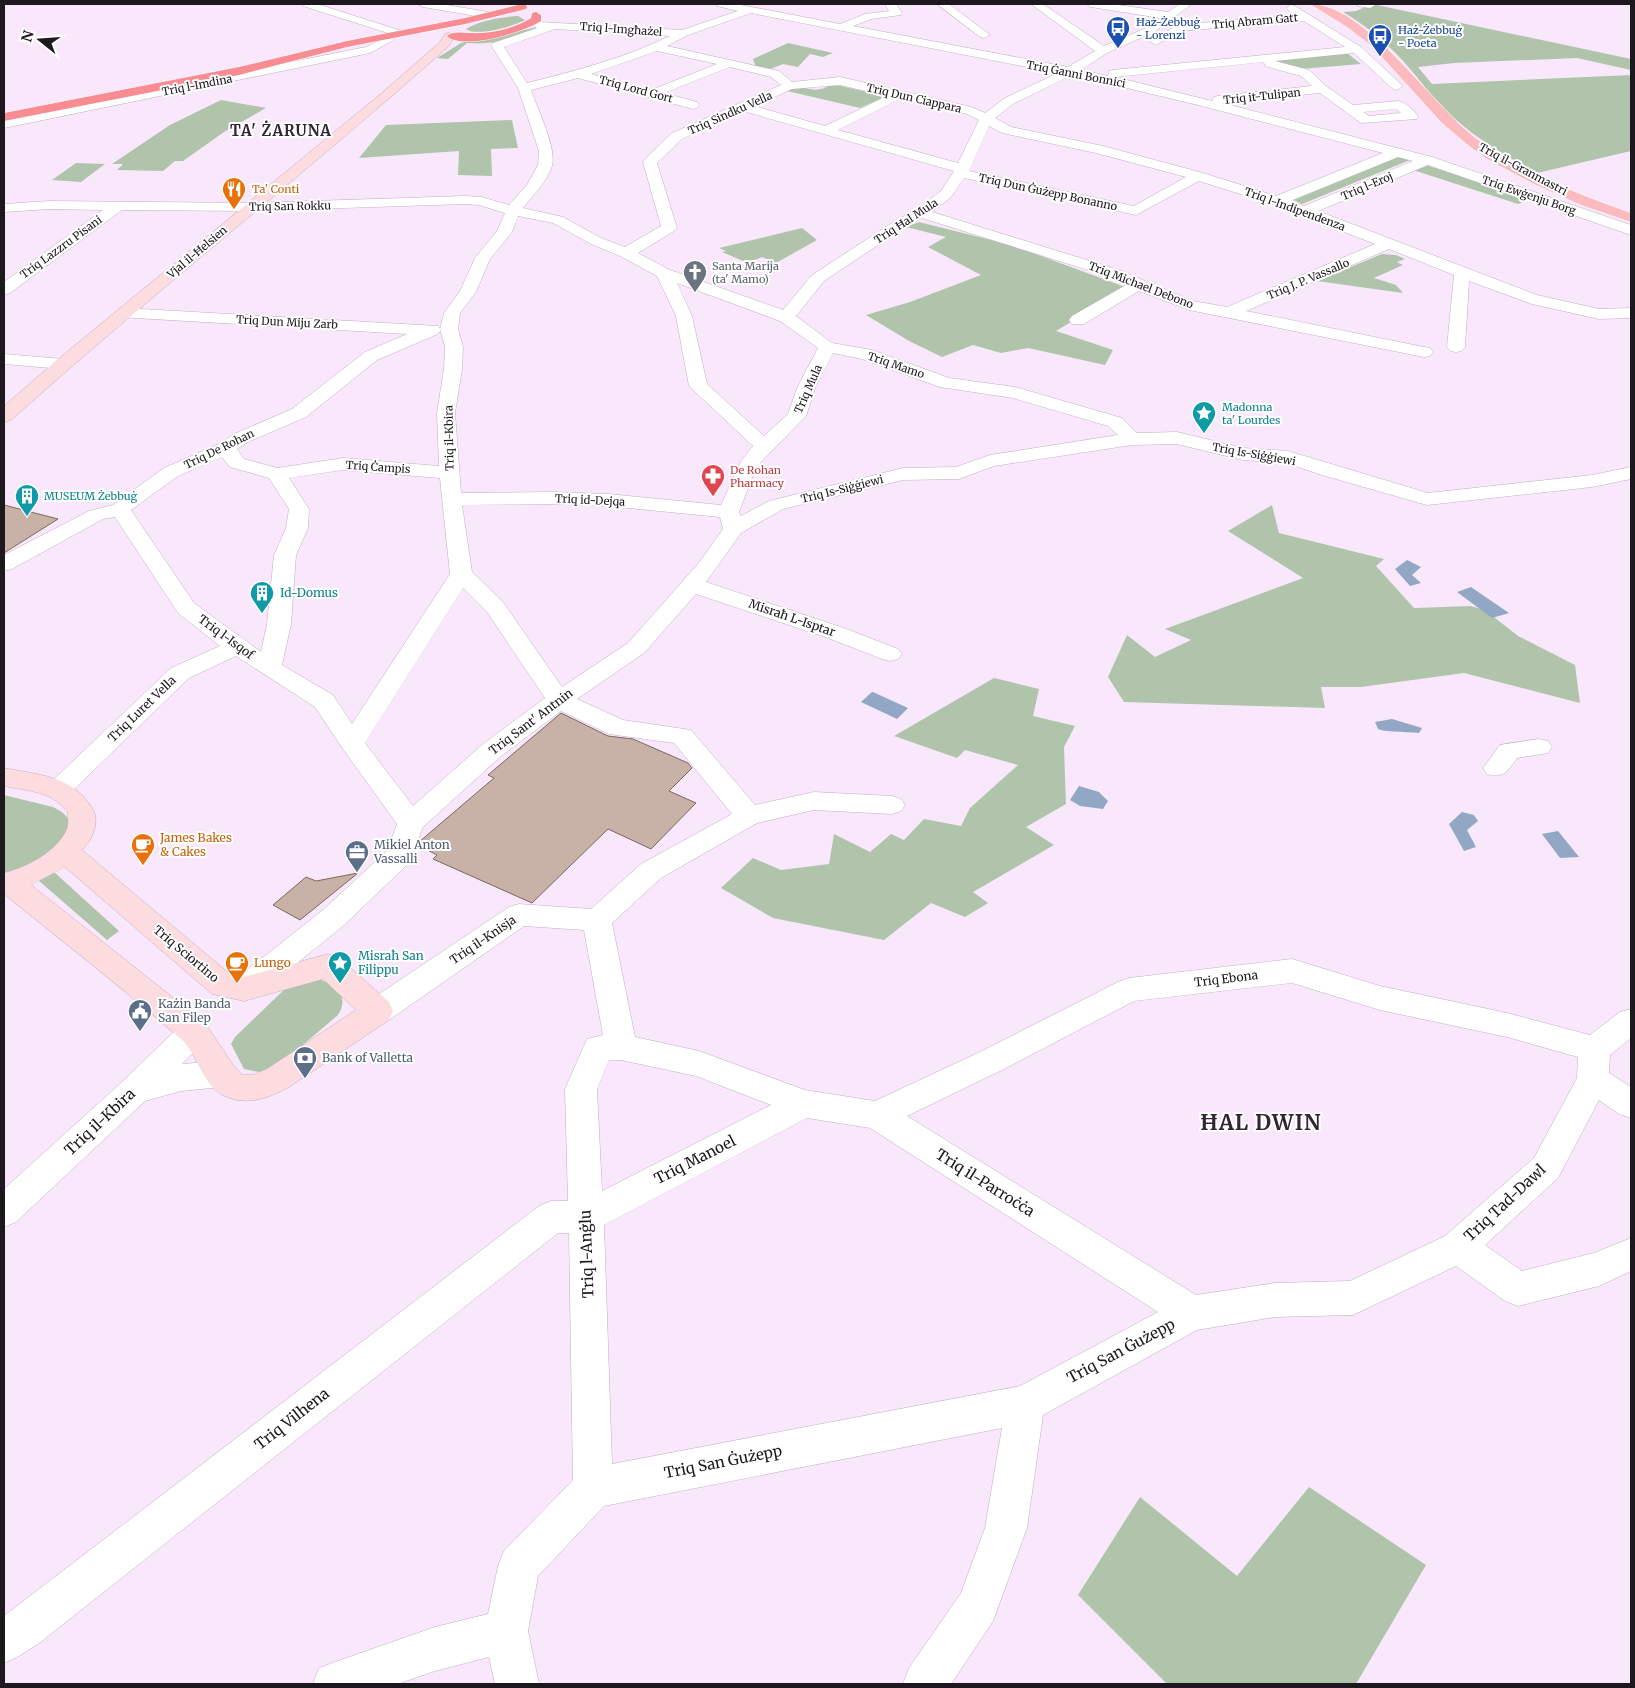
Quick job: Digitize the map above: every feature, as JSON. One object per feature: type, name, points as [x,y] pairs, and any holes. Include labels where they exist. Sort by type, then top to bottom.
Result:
[{"type":"highway","name":"Triq l-Imdina","points":[[393,36],[449,32],[479,36],[509,31],[527,25],[537,19],[534,10]]},
{"type":"highway","name":"Triq l-Imdina","points":[[449,32],[507,14],[534,10]]},
{"type":"highway","name":"Triq l-Imdina","points":[[4,117],[273,66],[488,15],[534,10]]},
{"type":"main road","name":"Triq il-Granmastri","points":[[1316,4],[1348,22],[1376,43],[1424,98],[1456,130],[1476,145],[1533,176],[1631,218]]},
{"type":"street","points":[[307,4],[393,36]]},
{"type":"street","points":[[423,4],[488,15]]},
{"type":"street","name":"Triq Ġanni Bonnici","points":[[721,4],[1094,76],[1427,160]]},
{"type":"street","points":[[524,88],[578,74],[656,47],[684,33],[768,4]]},
{"type":"street","points":[[840,28],[868,16],[897,13],[891,4]]},
{"type":"street","points":[[942,4],[984,35]]},
{"type":"street","points":[[1036,4],[1103,50]]},
{"type":"street","points":[[1091,4],[1170,16]]},
{"type":"street","name":"Triq Ħal Mula","points":[[786,317],[818,278],[900,224],[921,213],[946,194],[962,171],[986,119],[1009,102],[1069,72],[1103,50],[1150,30],[1187,4]]},
{"type":"street","points":[[1283,4],[1308,17],[1357,49],[1398,86]]},
{"type":"street","name":"Triq l-Imgħażel","points":[[534,10],[557,25]]},
{"type":"street","name":"Triq Abram Gatt","points":[[1181,66],[1153,44],[1177,28],[1308,17]]},
{"type":"street","name":"Triq l-Imgħażel","points":[[527,25],[557,25],[684,33]]},
{"type":"street","name":"Triq il-Kbira","points":[[461,574],[451,498],[446,413],[454,347],[440,329],[468,292],[483,258],[504,232],[514,209],[533,187],[545,165],[546,151],[524,88],[497,45],[557,25]]},
{"type":"street","name":"Vjal il-Ħelsien","points":[[4,416],[62,364],[437,51],[445,44],[449,32]]},
{"type":"street","name":"Triq l-Imdina","points":[[4,124],[370,50],[393,36]]},
{"type":"street","name":"Vjal il-Ħelsien","points":[[437,51],[479,36]]},
{"type":"street","name":"Triq Dun Ciappara","points":[[656,47],[775,74],[800,73],[900,94],[971,111],[986,119]]},
{"type":"street","points":[[1094,76],[1253,58],[1357,49]]},
{"type":"street","points":[[1253,58],[1305,72],[1324,71]]},
{"type":"street","points":[[651,94],[728,64]]},
{"type":"street","points":[[1354,68],[1374,66]]},
{"type":"street","points":[[1305,72],[1322,89],[1347,107]]},
{"type":"street","name":"Triq Lord Gort","points":[[578,74],[693,105]]},
{"type":"street","name":"Triq Dun Ciappara","points":[[775,74],[789,86],[840,81]]},
{"type":"street","name":"Triq Sindku Vella","points":[[626,253],[669,228],[650,162],[677,136],[789,86]]},
{"type":"street","name":"Triq it-Tulipan","points":[[1201,102],[1322,89]]},
{"type":"street","points":[[825,131],[900,94]]},
{"type":"street","name":"Triq Dun Ġużepp Bonanno","points":[[742,107],[962,171],[1136,211],[1198,176]]},
{"type":"street","name":"Triq l-Indipendenza","points":[[986,119],[1008,130],[1098,149],[1277,200],[1532,299],[1599,314],[1631,313]]},
{"type":"street","name":"Triq l-Eroj","points":[[1277,200],[1397,152]]},
{"type":"street","name":"Triq l-Eroj","points":[[1306,211],[1427,160]]},
{"type":"street","name":"Triq Ewġenju Borg","points":[[1427,160],[1631,230]]},
{"type":"street","points":[[1404,170],[1422,176]]},
{"type":"street","points":[[1496,199],[1524,208],[1546,200]]},
{"type":"street","name":"Triq San Rokku","points":[[4,208],[49,205],[251,207],[438,203],[465,200],[481,201],[502,208],[514,209]]},
{"type":"street","name":"Triq Lazzru Pisani","points":[[4,290],[119,205]]},
{"type":"street","name":"Triq Mamo","points":[[514,209],[558,220],[596,241],[626,253],[664,273],[786,317],[827,347],[866,354],[946,382],[1014,393],[1116,422],[1132,439]]},
{"type":"street","name":"Triq Michael Debono","points":[[921,213],[1113,273],[1189,306],[1424,352]]},
{"type":"street","name":"Triq J. P. Vassallo","points":[[1228,314],[1388,244]]},
{"type":"street","points":[[1456,347],[1462,272]]},
{"type":"street","points":[[664,273],[684,316],[698,386],[764,446]]},
{"type":"street","points":[[1078,320],[1138,285]]},
{"type":"street","name":"Triq Dun Miju Zarb","points":[[124,313],[440,329]]},
{"type":"street","name":"Triq De Rohan","points":[[4,564],[96,515],[120,509],[170,472],[226,448],[241,438],[300,412],[371,356],[440,329]]},
{"type":"street","name":"Triq Mula","points":[[732,521],[741,480],[752,461],[764,446],[797,416],[806,388],[827,347]]},
{"type":"street","points":[[4,360],[62,364]]},
{"type":"street","name":"Triq Is-Siġġiewi","points":[[732,521],[776,506],[903,474],[959,473],[990,461],[1132,439],[1177,438],[1243,454],[1288,457],[1329,471],[1427,499],[1573,483],[1631,473]]},
{"type":"street","name":"Triq Ċampis","points":[[226,448],[237,463],[276,474],[343,464],[450,473]]},
{"type":"street","points":[[270,667],[279,624],[285,554],[297,528],[299,509],[276,474]]},
{"type":"street","name":"Triq id-Dejqa","points":[[451,498],[608,500],[732,521]]},
{"type":"street","name":"Triq l-Isqof","points":[[120,509],[186,608],[237,647],[324,701],[352,743]]},
{"type":"street","name":"Triq Sant' Antnin","points":[[244,989],[333,918],[399,856],[411,823],[491,751],[559,700],[636,648],[692,585],[732,521]]},
{"type":"street","points":[[411,823],[352,743],[461,574],[495,606],[559,700],[618,728],[682,736],[749,816]]},
{"type":"street","name":"Misraħ L-Isptar","points":[[692,585],[836,633],[890,654]]},
{"type":"street","name":"Triq Luret Vella","points":[[59,789],[180,673],[237,647]]},
{"type":"street","points":[[1496,768],[1509,751],[1539,747]]},
{"type":"street","points":[[4,777],[59,789],[82,810],[83,824],[76,840],[66,852],[46,867],[6,883],[194,1032],[222,1074],[231,1084],[241,1088],[253,1088],[266,1084],[378,1011],[328,966]]},
{"type":"street","points":[[622,1047],[597,920],[651,872],[749,816],[814,801],[892,805]]},
{"type":"street","name":"Triq Sciortino","points":[[66,852],[223,986],[244,989],[328,966]]},
{"type":"street","name":"Triq il-Knisja","points":[[378,1011],[519,916],[597,920]]},
{"type":"street","name":"Triq Sant' Antnin","points":[[328,966],[319,955],[322,942],[333,918]]},
{"type":"street","name":"Triq Ebona","points":[[877,1115],[992,1060],[1129,990],[1292,971],[1380,998],[1507,1025],[1593,1064]]},
{"type":"street","name":"Triq Tad-Dawl","points":[[1458,1248],[1546,1168],[1593,1064],[1631,1021]]},
{"type":"street","name":"Triq il-Kbira","points":[[4,1211],[133,1092],[194,1032]]},
{"type":"street","name":"Triq il-Parroċċa","points":[[622,1047],[699,1064],[804,1104],[877,1115],[1192,1313]]},
{"type":"street","name":"Triq l-Anġlu","points":[[593,1488],[581,1089],[598,1048],[622,1047]]},
{"type":"street","points":[[1593,1064],[1631,1104]]},
{"type":"street","points":[[133,1092],[173,1078],[196,1074],[222,1074]]},
{"type":"street","name":"Triq Manoel","points":[[586,1217],[804,1104]]},
{"type":"street","name":"Triq Vilhena","points":[[4,1642],[551,1217],[586,1217]]},
{"type":"street","points":[[1192,1313],[1274,1300],[1353,1298],[1458,1248],[1518,1289],[1599,1269],[1631,1254]]},
{"type":"street","name":"Triq San Ġużepp","points":[[593,1488],[1025,1404],[1192,1313]]},
{"type":"street","points":[[925,1684],[978,1606],[1006,1528],[1025,1404]]},
{"type":"street","points":[[517,1684],[506,1631],[519,1566],[593,1488]]},
{"type":"street","points":[[335,1684],[435,1650],[506,1631]]},
{"type":"green space","points":[[1372,4],[1631,59],[1631,70],[1577,58],[1454,63],[1418,67],[1432,84],[1631,75],[1631,151],[1537,173],[1489,144],[1455,119],[1440,105],[1387,45],[1343,12],[1356,11]]},
{"type":"green space","points":[[518,16],[525,20],[504,28],[478,32],[466,29],[484,21]]},
{"type":"green space","points":[[542,26],[505,40],[487,43],[467,43],[448,59],[437,58],[461,43]]},
{"type":"green space","points":[[788,43],[833,53],[823,57],[810,54],[798,67],[783,64],[768,70],[756,67],[753,59]]},
{"type":"green space","points":[[1347,53],[1361,64],[1300,69],[1268,60]]},
{"type":"green space","points":[[832,84],[880,95],[882,98],[860,108],[787,91],[797,88],[816,90]]},
{"type":"green space","points":[[221,100],[266,108],[224,132],[183,161],[175,161],[163,171],[117,170],[123,164],[112,164],[170,125]]},
{"type":"green space","points":[[512,120],[518,148],[491,149],[492,176],[458,175],[459,151],[359,158],[386,125]]},
{"type":"green space","points":[[1398,157],[1410,160],[1302,204],[1293,200]]},
{"type":"green space","points":[[76,163],[105,164],[81,182],[52,180]]},
{"type":"green space","points":[[1426,165],[1531,199],[1518,204],[1413,170]]},
{"type":"green space","points":[[919,222],[1011,245],[1128,288],[1056,331],[1113,350],[1105,365],[1028,348],[1001,353],[973,345],[942,357],[909,341],[866,315],[910,302],[981,275],[928,247],[946,237],[906,227]]},
{"type":"green space","points":[[802,228],[817,240],[776,263],[762,257],[748,263],[722,252],[726,251],[719,248]]},
{"type":"green space","points":[[1382,254],[1396,255],[1405,259],[1397,262],[1403,265],[1374,278],[1396,285],[1403,293],[1317,281]]},
{"type":"green space","points":[[1272,505],[1279,533],[1384,559],[1376,566],[1414,608],[1471,606],[1485,610],[1518,636],[1575,665],[1580,703],[1464,673],[1361,687],[1321,687],[1325,708],[1124,702],[1108,677],[1127,635],[1155,657],[1191,640],[1165,629],[1303,578],[1228,531]]},
{"type":"green space","points":[[994,678],[1039,689],[1033,716],[1075,726],[1064,747],[1066,804],[1026,827],[1054,845],[973,892],[988,903],[965,917],[931,903],[884,940],[773,918],[721,888],[753,858],[781,870],[829,864],[834,834],[870,852],[891,834],[904,840],[924,819],[961,826],[970,808],[1018,765],[965,750],[957,758],[894,736]]},
{"type":"green space","points":[[4,795],[53,807],[68,818],[70,827],[58,852],[4,878]]},
{"type":"green space","points":[[54,872],[119,931],[107,940],[38,880]]},
{"type":"green space","points":[[315,978],[328,983],[338,991],[342,1001],[338,1015],[277,1067],[259,1072],[244,1069],[231,1044],[235,1037],[289,985]]},
{"type":"green space","points":[[1309,1487],[1426,1565],[1356,1684],[1167,1684],[1078,1595],[1140,1497],[1237,1576]]},
{"type":"water","points":[[1407,560],[1421,567],[1412,575],[1421,583],[1410,586],[1395,569]]},
{"type":"water","points":[[1471,587],[1509,613],[1492,618],[1457,592]]},
{"type":"water","points":[[872,692],[908,708],[897,719],[861,702]]},
{"type":"water","points":[[1392,719],[1422,728],[1419,733],[1386,731],[1378,729],[1375,722]]},
{"type":"water","points":[[1079,786],[1099,792],[1108,801],[1103,809],[1080,806],[1070,800]]},
{"type":"water","points":[[1462,812],[1474,815],[1478,821],[1467,830],[1476,847],[1464,851],[1449,824]]},
{"type":"water","points":[[1558,831],[1579,857],[1560,858],[1542,834]]},
{"type":"building","name":"MUSEUM Żebbuġ","points":[[4,505],[58,519],[4,553]]},
{"type":"building","points":[[561,713],[608,736],[633,739],[688,763],[692,768],[669,791],[696,803],[651,849],[608,829],[532,903],[433,859],[437,855],[418,845],[419,842],[494,778],[488,775]]},
{"type":"building","points":[[358,873],[300,920],[273,905],[306,877],[316,881]]},
{"type":"place","name":"Ħaż-Żebbuġ - Lorenzi","points":[[1118,49]]},
{"type":"place","name":"Ħaż-Żebbuġ - Poeta","points":[[1380,57]]},
{"type":"place","name":"Ta' Conti","points":[[234,210]]},
{"type":"place","name":"Santa Marija (ta' Mamo)","points":[[695,293]]},
{"type":"place","name":"Madonna ta' Lourdes","points":[[1204,434]]},
{"type":"place","name":"De Rohan Pharmacy","points":[[713,497]]},
{"type":"place","name":"MUSEUM Żebbuġ","points":[[27,517]]},
{"type":"place","name":"Id-Domus","points":[[262,614]]},
{"type":"place","name":"James Bakes & Cakes","points":[[143,866]]},
{"type":"place","name":"Mikiel Anton Vassalli","points":[[357,873]]},
{"type":"place","name":"Lungo","points":[[237,984]]},
{"type":"place","name":"Misraħ San Filippu","points":[[340,984]]},
{"type":"place","name":"Każin Banda San Filep","points":[[140,1032]]},
{"type":"place","name":"Bank of Valletta","points":[[305,1079]]},
{"type":"district","name":"TA' ŻARUNA","points":[[281,131]]},
{"type":"district","name":"ĦAL DWIN","points":[[1261,1123]]}]
